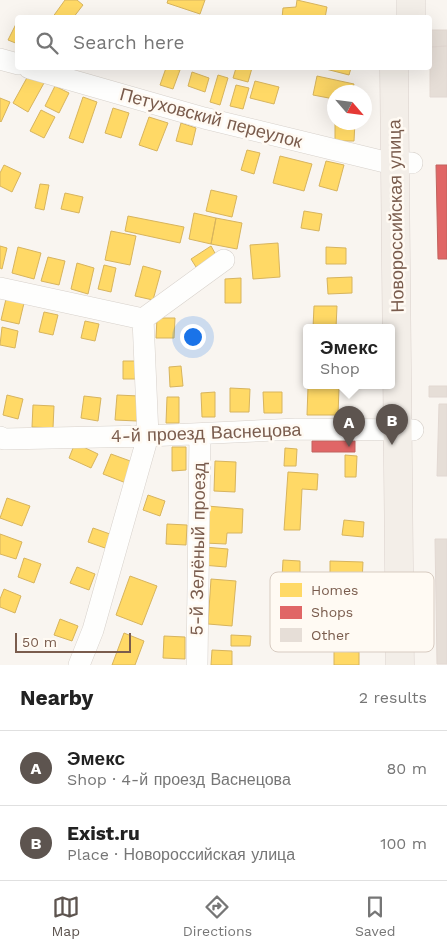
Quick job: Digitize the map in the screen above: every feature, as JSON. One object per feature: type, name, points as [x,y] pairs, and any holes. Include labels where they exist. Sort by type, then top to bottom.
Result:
[{"type":"main road","points":[[394,0],[394,15]]},
{"type":"main road","points":[[411,0],[411,15]]},
{"type":"main road","name":"Новороссийская улица","points":[[394,70],[403,163],[406,430],[411,572]]},
{"type":"main road","name":"Новороссийская улица","points":[[403,163],[411,70]]},
{"type":"main road","name":"Новороссийская улица","points":[[402,572],[406,430]]},
{"type":"main road","name":"Новороссийская улица","points":[[400,652],[400,665]]},
{"type":"main road","name":"Новороссийская улица","points":[[414,652],[414,665]]},
{"type":"street","points":[[0,59],[15,63]]},
{"type":"street","name":"Петуховский переулок","points":[[36,70],[204,118],[403,163]]},
{"type":"street","points":[[0,288],[143,319],[224,260]]},
{"type":"street","points":[[79,665],[93,630],[148,436],[143,319]]},
{"type":"street","name":"4-й проезд Васнецова","points":[[1,442],[296,429],[406,430]]},
{"type":"street","name":"5-й Зелёный проезд","points":[[197,665],[200,434]]},
{"type":"building: Homes","points":[[65,0],[77,0],[83,5],[75,15],[54,15]]},
{"type":"building: Homes","points":[[168,0],[205,0],[200,14],[167,3]]},
{"type":"building: Homes","points":[[297,0],[327,7],[326,15],[282,15],[283,8],[296,7]]},
{"type":"building: Homes","points":[[15,26],[15,43],[8,40]]},
{"type":"building: Homes","points":[[165,70],[180,70],[173,89],[160,85]]},
{"type":"building: Homes","points":[[235,70],[251,70],[248,82],[233,78]]},
{"type":"building: Homes","points":[[330,70],[350,70],[349,75]]},
{"type":"building: Homes","points":[[192,72],[209,78],[205,92],[188,86]]},
{"type":"building: Homes","points":[[29,74],[44,83],[28,112],[13,103]]},
{"type":"building: Homes","points":[[218,75],[228,78],[220,105],[210,102]]},
{"type":"building: Homes","points":[[317,76],[354,84],[327,85],[327,98],[313,95]]},
{"type":"building: Homes","points":[[255,81],[279,87],[274,104],[250,98]]},
{"type":"building: Homes","points":[[236,85],[249,88],[243,109],[230,106]]},
{"type":"building: Homes","points":[[55,86],[69,93],[59,113],[45,106]]},
{"type":"building: Homes","points":[[83,97],[97,102],[83,143],[69,138]]},
{"type":"building: Homes","points":[[0,98],[10,102],[1,122],[0,121]]},
{"type":"building: Homes","points":[[113,108],[129,113],[121,138],[105,133]]},
{"type":"building: Homes","points":[[41,110],[55,117],[44,138],[30,131]]},
{"type":"building: Homes","points":[[149,117],[168,123],[157,151],[139,145]]},
{"type":"building: Homes","points":[[181,123],[196,128],[192,145],[176,141]]},
{"type":"building: Homes","points":[[335,130],[355,130],[354,141],[335,141]]},
{"type":"building: Homes","points":[[247,150],[260,153],[254,174],[241,170]]},
{"type":"building: Homes","points":[[280,156],[312,164],[304,191],[273,183]]},
{"type":"building: Homes","points":[[326,161],[344,165],[337,191],[319,186]]},
{"type":"building: Homes","points":[[4,165],[21,173],[12,192],[0,186],[0,173]]},
{"type":"building: Homes","points":[[40,184],[49,185],[44,210],[35,208]]},
{"type":"building: Homes","points":[[211,190],[237,196],[232,217],[206,211]]},
{"type":"building: Homes","points":[[65,193],[83,197],[79,213],[61,209]]},
{"type":"building: Homes","points":[[304,211],[322,214],[319,231],[301,228]]},
{"type":"building: Homes","points":[[194,213],[216,218],[211,244],[189,239]]},
{"type":"building: Homes","points":[[128,216],[184,227],[180,243],[125,231]]},
{"type":"building: Homes","points":[[216,218],[242,223],[237,249],[211,244]]},
{"type":"building: Homes","points":[[111,231],[136,236],[130,265],[105,260]]},
{"type":"building: Homes","points":[[278,243],[280,277],[253,279],[250,245]]},
{"type":"building: Homes","points":[[0,246],[7,248],[2,269],[0,268]]},
{"type":"building: Homes","points":[[211,246],[216,255],[196,267],[191,259]]},
{"type":"building: Homes","points":[[18,247],[41,253],[34,279],[12,273]]},
{"type":"building: Homes","points":[[326,247],[346,248],[346,264],[326,264]]},
{"type":"building: Homes","points":[[48,257],[65,261],[59,285],[41,281]]},
{"type":"building: Homes","points":[[77,263],[94,268],[88,294],[71,289]]},
{"type":"building: Homes","points":[[104,265],[116,268],[111,292],[98,289]]},
{"type":"building: Homes","points":[[143,266],[161,271],[153,300],[135,296]]},
{"type":"building: Homes","points":[[352,277],[352,293],[328,294],[327,278]]},
{"type":"building: Homes","points":[[241,278],[241,303],[225,303],[225,279]]},
{"type":"building: Homes","points":[[6,299],[24,303],[19,324],[1,320]]},
{"type":"building: Homes","points":[[314,306],[337,306],[336,324],[313,324]]},
{"type":"building: Homes","points":[[44,312],[58,315],[53,335],[39,332]]},
{"type":"building: Homes","points":[[157,318],[175,318],[174,338],[156,338]]},
{"type":"building: Homes","points":[[85,321],[99,324],[95,341],[81,338]]},
{"type":"building: Homes","points":[[2,327],[18,331],[15,348],[0,345]]},
{"type":"building: Homes","points":[[123,361],[137,361],[137,379],[123,379]]},
{"type":"building: Homes","points":[[181,366],[183,386],[170,387],[169,367]]},
{"type":"building: Homes","points":[[230,388],[250,389],[249,412],[230,412]]},
{"type":"building: Homes","points":[[308,389],[339,389],[338,415],[307,415]]},
{"type":"building: Homes","points":[[215,392],[215,417],[202,417],[201,393]]},
{"type":"building: Homes","points":[[263,392],[282,392],[282,413],[264,413]]},
{"type":"building: Homes","points":[[7,395],[23,399],[18,419],[3,415]]},
{"type":"building: Homes","points":[[117,395],[139,396],[137,421],[115,420]]},
{"type":"building: Homes","points":[[84,396],[101,398],[98,421],[81,418]]},
{"type":"building: Homes","points":[[167,397],[179,397],[179,423],[166,423]]},
{"type":"building: Homes","points":[[33,405],[54,406],[53,428],[32,427]]},
{"type":"building: Homes","points":[[75,443],[98,454],[91,468],[69,458]]},
{"type":"building: Homes","points":[[172,447],[186,447],[186,470],[172,471]]},
{"type":"building: Homes","points":[[285,448],[297,449],[296,466],[284,466]]},
{"type":"building: Homes","points":[[111,454],[133,462],[126,483],[103,474]]},
{"type":"building: Homes","points":[[345,455],[357,456],[356,477],[345,477]]},
{"type":"building: Homes","points":[[215,461],[236,462],[235,492],[214,491]]},
{"type":"building: Homes","points":[[288,472],[318,474],[317,490],[302,489],[300,530],[284,530]]},
{"type":"building: Homes","points":[[148,495],[165,501],[160,516],[143,510]]},
{"type":"building: Homes","points":[[7,498],[30,506],[22,526],[0,518]]},
{"type":"building: Homes","points":[[207,506],[243,509],[242,533],[227,533],[226,544],[204,543]]},
{"type":"building: Homes","points":[[344,520],[364,522],[363,537],[342,535]]},
{"type":"building: Homes","points":[[167,524],[187,525],[186,545],[166,544]]},
{"type":"building: Homes","points":[[93,528],[110,534],[105,548],[88,542]]},
{"type":"building: Homes","points":[[0,534],[22,542],[16,559],[0,554]]},
{"type":"building: Homes","points":[[204,547],[228,549],[226,567],[202,565]]},
{"type":"building: Homes","points":[[24,558],[41,564],[34,583],[18,577]]},
{"type":"building: Homes","points":[[283,560],[300,561],[300,572],[282,572]]},
{"type":"building: Homes","points":[[330,561],[363,562],[362,572],[330,572]]},
{"type":"building: Homes","points":[[77,567],[95,574],[89,590],[70,583]]},
{"type":"building: Homes","points":[[130,576],[157,586],[142,625],[116,615]]},
{"type":"building: Homes","points":[[211,579],[236,581],[232,626],[208,624]]},
{"type":"building: Homes","points":[[4,589],[21,596],[15,613],[0,607],[0,599]]},
{"type":"building: Homes","points":[[60,619],[78,626],[72,641],[54,635]]},
{"type":"building: Homes","points":[[124,633],[144,641],[135,665],[112,665]]},
{"type":"building: Homes","points":[[231,635],[251,636],[250,646],[231,646]]},
{"type":"building: Homes","points":[[164,636],[185,637],[185,659],[163,658]]},
{"type":"building: Homes","points":[[212,650],[232,651],[232,665],[211,665]]},
{"type":"building: Homes","points":[[334,652],[359,652],[359,665],[334,665]]},
{"type":"building: Shops","points":[[436,165],[447,165],[447,259],[438,259]]},
{"type":"building: Shops","points":[[312,441],[355,441],[355,452],[312,452]]},
{"type":"building: Other","points":[[432,30],[447,30],[447,46],[432,47]]},
{"type":"building: Other","points":[[447,46],[447,97],[430,97],[432,47]]},
{"type":"building: Other","points":[[429,386],[447,386],[447,397],[429,397]]},
{"type":"building: Other","points":[[439,404],[447,404],[447,476],[437,476]]},
{"type":"building: Other","points":[[435,539],[447,539],[447,664],[437,664]]},
{"type":"place","name":"Exist.ru","points":[[392,445]]},
{"type":"place","name":"Эмекс","points":[[349,447]]}]
